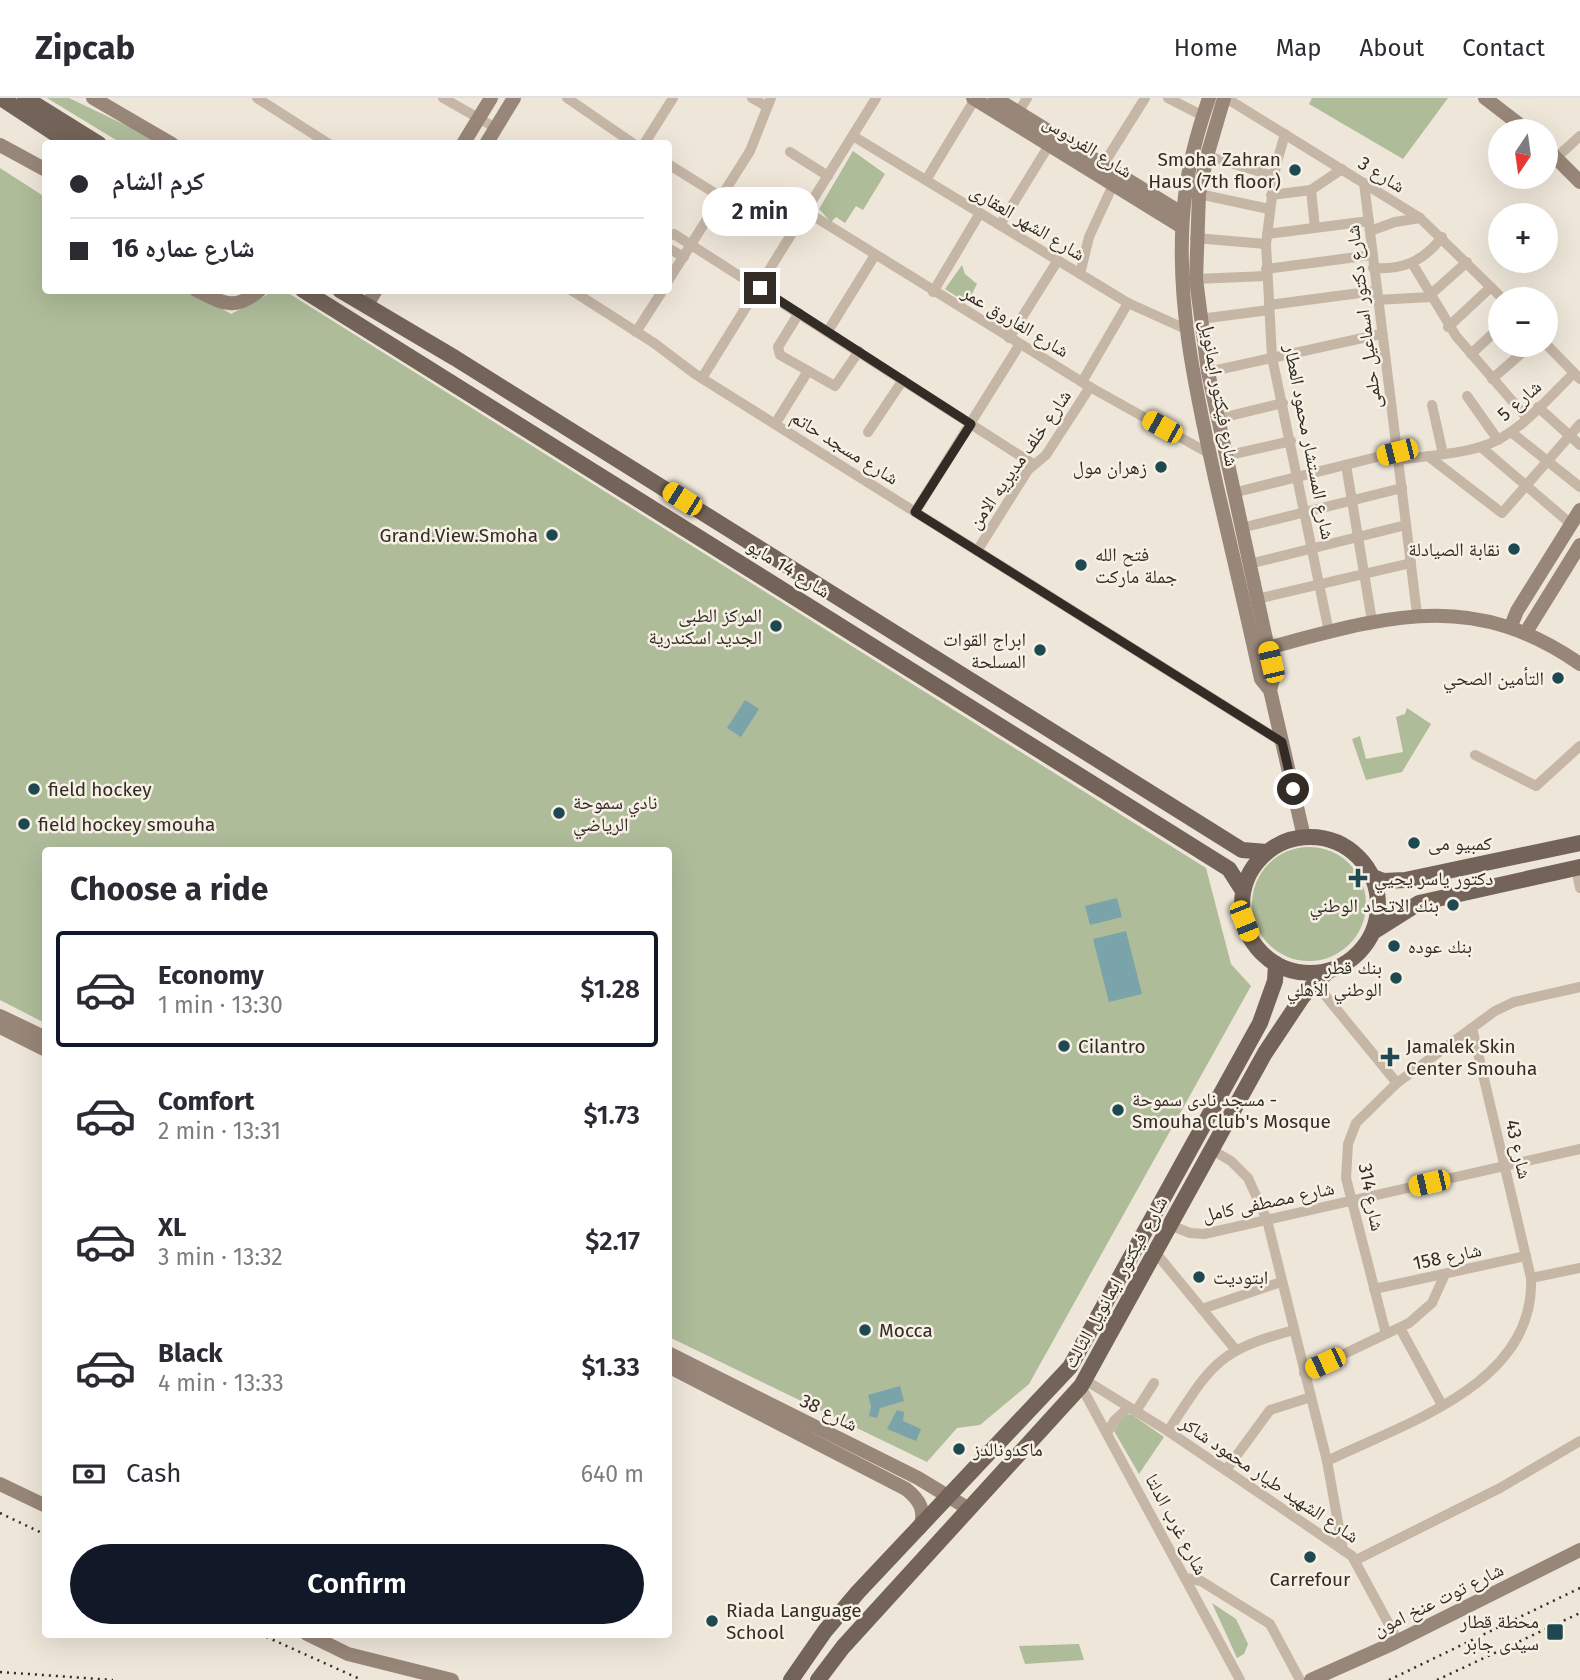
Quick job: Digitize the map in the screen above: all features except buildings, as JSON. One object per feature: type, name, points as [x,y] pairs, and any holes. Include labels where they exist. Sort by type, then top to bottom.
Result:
[{"type":"main road","points":[[1,98],[65,140]]},
{"type":"main road","points":[[25,98],[93,140]]},
{"type":"main road","name":"شارع 14 مايو","points":[[309,294],[1228,869],[1243,891]]},
{"type":"main road","name":"شارع 14 مايو","points":[[347,294],[1242,850],[1266,852]]},
{"type":"main road","points":[[919,674],[928,670],[933,656]]},
{"type":"main road","points":[[1373,932],[1378,909],[1373,877],[1361,860],[1344,846],[1325,838],[1304,837],[1290,840],[1266,852],[1250,873],[1243,891],[1244,921],[1250,938],[1261,953],[1276,964],[1307,973],[1328,971],[1351,960],[1373,932],[1406,909],[1578,867]]},
{"type":"main road","points":[[1373,877],[1389,881],[1420,877],[1580,843]]},
{"type":"main road","points":[[1420,877],[1414,892],[1426,902]]},
{"type":"main road","name":"شارع فيكتور ايمانويل الثالث","points":[[790,1680],[825,1631],[1076,1359],[1260,1023],[1270,995],[1276,964]]},
{"type":"main road","name":"شارع فيكتور ايمانويل الثالث","points":[[818,1680],[843,1647],[1084,1383],[1265,1053],[1315,983],[1328,971]]},
{"type":"main road","points":[[1270,995],[1285,998],[1296,1008]]},
{"type":"main road","points":[[825,1631],[843,1647]]},
{"type":"street","points":[[93,98],[165,140]]},
{"type":"street","points":[[257,98],[322,140]]},
{"type":"street","points":[[443,98],[496,128]]},
{"type":"street","points":[[465,140],[491,98]]},
{"type":"street","points":[[490,140],[514,98]]},
{"type":"street","points":[[567,98],[628,140]]},
{"type":"street","points":[[647,140],[673,98]]},
{"type":"street","points":[[672,275],[750,151],[768,102],[752,98]]},
{"type":"street","points":[[702,378],[876,98]]},
{"type":"street","name":"شارع الفردوس","points":[[995,98],[1114,185],[1183,221]]},
{"type":"street","points":[[1018,113],[1027,98]]},
{"type":"street","points":[[1103,165],[1145,98]]},
{"type":"street","points":[[1168,98],[1203,116]]},
{"type":"street","name":"شارع فيكتور ايمانويل","points":[[1209,98],[1203,116],[1194,197],[1200,319],[1217,419],[1274,676],[1270,690]]},
{"type":"street","name":"شارع فيكتور ايمانويل","points":[[1225,98],[1194,197],[1183,221],[1188,330],[1210,454],[1261,679],[1270,690],[1304,837]]},
{"type":"street","name":"شارع 3","points":[[1225,98],[1420,218],[1491,287]]},
{"type":"street","points":[[1485,98],[1512,119]]},
{"type":"street","points":[[926,180],[974,99]]},
{"type":"street","name":"شارع الفردوس","points":[[974,99],[1103,165],[1183,221]]},
{"type":"street","name":"شارع المستشار محمود العطار","points":[[1285,134],[1274,176],[1266,239],[1272,357],[1329,632]]},
{"type":"street","name":"شارع الشهر العقارى","points":[[853,136],[1128,303],[1188,330]]},
{"type":"street","points":[[1558,148],[1580,136]]},
{"type":"street","points":[[1000,225],[1052,141]]},
{"type":"street","points":[[0,145],[42,168]]},
{"type":"street","points":[[790,152],[828,176]]},
{"type":"street","points":[[1207,156],[1274,176]]},
{"type":"street","points":[[1558,159],[1580,182]]},
{"type":"street","points":[[672,166],[721,197]]},
{"type":"street","points":[[1271,195],[1311,190],[1342,169]]},
{"type":"street","name":"شارع دكتور اسماعيل حلمى","points":[[1364,183],[1417,614]]},
{"type":"street","points":[[1080,274],[1096,219],[1114,185]]},
{"type":"street","points":[[1311,190],[1315,228]]},
{"type":"street","points":[[1194,197],[1269,209]]},
{"type":"street","name":"شارع الفاروق عمر","points":[[807,212],[1009,338],[1210,454]]},
{"type":"street","points":[[933,292],[980,213]]},
{"type":"street","points":[[1195,238],[1266,239],[1315,228],[1369,226],[1420,218]]},
{"type":"street","points":[[672,235],[828,331],[1033,464]]},
{"type":"street","points":[[1373,268],[1387,269],[1412,263],[1424,257],[1442,237]]},
{"type":"street","points":[[672,250],[684,257]]},
{"type":"street","points":[[828,331],[875,255]]},
{"type":"street","points":[[1196,278],[1266,272],[1372,255]]},
{"type":"street","points":[[1009,338],[1058,260]]},
{"type":"street","points":[[1200,319],[1376,295],[1430,296],[1467,262]]},
{"type":"street","points":[[1412,263],[1448,327],[1527,418]]},
{"type":"street","points":[[1448,327],[1488,290]]},
{"type":"street","points":[[211,294],[221,302],[238,304],[254,294]]},
{"type":"street","points":[[367,306],[374,294]]},
{"type":"street","name":"شارع مسجد حاتم","points":[[577,294],[702,378],[1282,742]]},
{"type":"street","points":[[636,332],[660,294]]},
{"type":"street","name":"شارع خلف مديريه الامن","points":[[977,551],[1033,464],[1046,455],[1128,303]]},
{"type":"street","points":[[799,313],[777,351],[808,371],[835,386],[859,351]]},
{"type":"street","points":[[1208,372],[1381,334]]},
{"type":"street","points":[[1471,354],[1488,338]]},
{"type":"street","points":[[915,512],[1020,344]]},
{"type":"street","points":[[1558,356],[1577,376]]},
{"type":"street","points":[[1492,379],[1517,357]]},
{"type":"street","points":[[775,424],[808,371]]},
{"type":"street","name":"شارع 5","points":[[1233,493],[1346,465],[1480,447],[1511,432],[1577,376]]},
{"type":"street","points":[[868,432],[904,380]]},
{"type":"street","points":[[1466,396],[1498,440]]},
{"type":"street","points":[[1217,419],[1283,403]]},
{"type":"street","points":[[1432,405],[1443,454]]},
{"type":"street","points":[[1538,407],[1580,445]]},
{"type":"street","points":[[1428,456],[1501,513],[1580,424]]},
{"type":"street","points":[[1511,432],[1580,487]]},
{"type":"street","points":[[1225,456],[1291,441]]},
{"type":"street","points":[[1480,447],[1571,524]]},
{"type":"street","points":[[1346,465],[1372,621]]},
{"type":"street","points":[[1241,528],[1402,488]]},
{"type":"street","points":[[1511,626],[1515,614],[1580,510]]},
{"type":"street","points":[[1249,564],[1406,525]]},
{"type":"street","points":[[1526,632],[1580,545]]},
{"type":"street","points":[[1551,556],[1567,566]]},
{"type":"street","points":[[1256,599],[1411,563]]},
{"type":"street","points":[[1267,648],[1372,621],[1417,614],[1462,617],[1511,626],[1580,664]]},
{"type":"street","points":[[1475,755],[1535,786],[1580,746]]},
{"type":"street","points":[[1578,867],[1580,888]]},
{"type":"street","points":[[1315,983],[1397,1083]]},
{"type":"street","name":"شارع 314","points":[[1386,1334],[1346,1167],[1351,1133],[1363,1114],[1397,1083],[1472,1028],[1514,1002],[1580,987]]},
{"type":"street","points":[[0,1016],[42,1036]]},
{"type":"street","points":[[0,1027],[42,1048]]},
{"type":"street","name":"شارع 43","points":[[1327,1461],[1442,1405],[1483,1380],[1508,1352],[1530,1308],[1531,1278],[1472,1028]]},
{"type":"street","name":"شارع مصطفى كامل","points":[[1170,1225],[1200,1234],[1580,1149]]},
{"type":"street","points":[[1212,1150],[1231,1161],[1248,1178],[1267,1220],[1327,1461],[1343,1550]]},
{"type":"street","points":[[1155,1252],[1235,1349]]},
{"type":"street","name":"شارع 158","points":[[1374,1289],[1526,1256]]},
{"type":"street","points":[[1531,1278],[1580,1268]]},
{"type":"street","points":[[1304,1373],[1401,1328],[1422,1314],[1432,1303],[1445,1274]]},
{"type":"street","points":[[1202,1308],[1282,1282]]},
{"type":"street","points":[[1401,1328],[1442,1405]]},
{"type":"street","points":[[1168,1431],[1203,1377],[1235,1349],[1294,1330]]},
{"type":"street","name":"شارع 38","points":[[672,1355],[950,1496],[969,1509]]},
{"type":"street","name":"شارع 38","points":[[672,1368],[906,1489],[917,1499],[923,1510],[919,1531]]},
{"type":"street","name":"شارع الشهيد طيار محمود شاكر","points":[[1084,1383],[1168,1431],[1356,1560],[1398,1641]]},
{"type":"street","name":"شارع غرب الدلتا","points":[[1084,1383],[1107,1433],[1240,1680]]},
{"type":"street","points":[[1107,1433],[1114,1421],[1133,1409],[1154,1383]]},
{"type":"street","points":[[1226,1470],[1270,1409],[1311,1397]]},
{"type":"street","points":[[1356,1560],[1500,1488],[1580,1441]]},
{"type":"street","points":[[0,1484],[42,1504]]},
{"type":"street","name":"شارع توت عنخ امون","points":[[1311,1680],[1398,1641],[1580,1550]]},
{"type":"street","points":[[1186,1578],[1201,1581],[1270,1624],[1300,1680]]},
{"type":"street","points":[[315,1638],[348,1654],[452,1680]]},
{"type":"green space","points":[[47,98],[69,98],[157,140],[116,140]]},
{"type":"green space","points":[[1312,98],[1448,98],[1403,159],[1309,104]]},
{"type":"green space","points":[[853,151],[885,174],[863,210],[856,206],[845,223],[836,217],[831,222],[819,209]]},
{"type":"green space","name":"نادي سموحة الرياضي","points":[[0,168],[42,195],[42,294],[198,294],[231,314],[268,294],[290,294],[1206,868],[1231,964],[1251,986],[1029,1384],[980,1425],[957,1428],[927,1462],[672,1338],[672,847],[42,847],[42,1021],[0,1000]]},
{"type":"green space","points":[[962,265],[965,274],[977,284],[967,303],[945,289]]},
{"type":"green space","points":[[1407,708],[1431,724],[1402,772],[1366,780],[1352,739],[1360,736],[1366,759],[1403,752],[1396,717],[1405,714]]},
{"type":"green space","points":[[1309,847],[1331,851],[1341,856],[1357,872],[1362,882],[1366,904],[1362,926],[1357,936],[1341,952],[1331,957],[1309,961],[1287,957],[1277,952],[1261,936],[1256,926],[1252,904],[1256,882],[1261,872],[1277,856],[1287,851]]},
{"type":"green space","points":[[1131,1414],[1164,1437],[1139,1474],[1114,1431],[1122,1417]]},
{"type":"green space","points":[[1212,1603],[1236,1619],[1248,1644],[1244,1654],[1237,1658]]},
{"type":"green space","points":[[1079,1644],[1084,1660],[1025,1664],[1019,1646]]},
{"type":"water","points":[[745,700],[759,709],[741,737],[727,728]]},
{"type":"water","points":[[1117,898],[1122,917],[1090,925],[1085,906]]},
{"type":"water","points":[[1126,931],[1142,994],[1109,1002],[1093,939]]},
{"type":"water","points":[[900,1386],[904,1401],[880,1408],[877,1418],[869,1416],[871,1406],[868,1395]]},
{"type":"water","points":[[897,1410],[904,1412],[903,1421],[921,1429],[916,1441],[887,1429]]},
{"type":"railway","points":[[0,1513],[42,1533]]},
{"type":"railway","points":[[1389,1680],[1580,1588]]},
{"type":"railway","points":[[1437,1680],[1580,1613]]},
{"type":"railway","points":[[269,1638],[362,1680]]},
{"type":"railway","points":[[0,1672],[113,1680]]},
{"type":"place","name":"Smoha Zahran Haus (7th floor)","points":[[1295,170]]},
{"type":"place","name":"زهران مول","points":[[1161,467]]},
{"type":"place","name":"Grand.View.Smoha","points":[[552,535]]},
{"type":"place","name":"نقابة الصيادلة","points":[[1514,549]]},
{"type":"place","name":"فتح الله جملة ماركت","points":[[1081,565]]},
{"type":"place","name":"المركز الطبى الجديد اسكندرية","points":[[776,626]]},
{"type":"place","name":"ابراج القوات المسلحة","points":[[1040,650]]},
{"type":"place","name":"التأمين الصحي","points":[[1558,678]]},
{"type":"place","name":"field hockey","points":[[34,789]]},
{"type":"place","name":"نادي سموحة الرياضي","points":[[559,813]]},
{"type":"place","name":"field hockey smouha","points":[[24,824]]},
{"type":"place","name":"كمبيو مى","points":[[1414,843]]},
{"type":"place","name":"دكتور ياسر يحيي","points":[[1358,878]]},
{"type":"place","name":"بنك الاتحاد الوطني","points":[[1453,905]]},
{"type":"place","name":"بنك عوده","points":[[1394,946]]},
{"type":"place","name":"بنك قطر الوطني الأهلي","points":[[1396,978]]},
{"type":"place","name":"Cilantro","points":[[1064,1046]]},
{"type":"place","name":"Jamalek Skin Center Smouha","points":[[1390,1057]]},
{"type":"place","name":"مسجد نادى سموحة - Smouha Club's Mosque","points":[[1118,1110]]},
{"type":"place","name":"ابتوديت","points":[[1199,1277]]},
{"type":"place","name":"Mocca","points":[[865,1330]]},
{"type":"place","name":"ماكدونالدز","points":[[959,1449]]},
{"type":"place","name":"Carrefour","points":[[1310,1557]]},
{"type":"place","name":"Riada Language School","points":[[712,1621]]},
{"type":"place","name":"محطة قطار سيدى جابر","points":[[1555,1632]]},
{"type":"route","points":[[760,288],[971,424],[915,512],[1282,742],[1293,789]]}]
